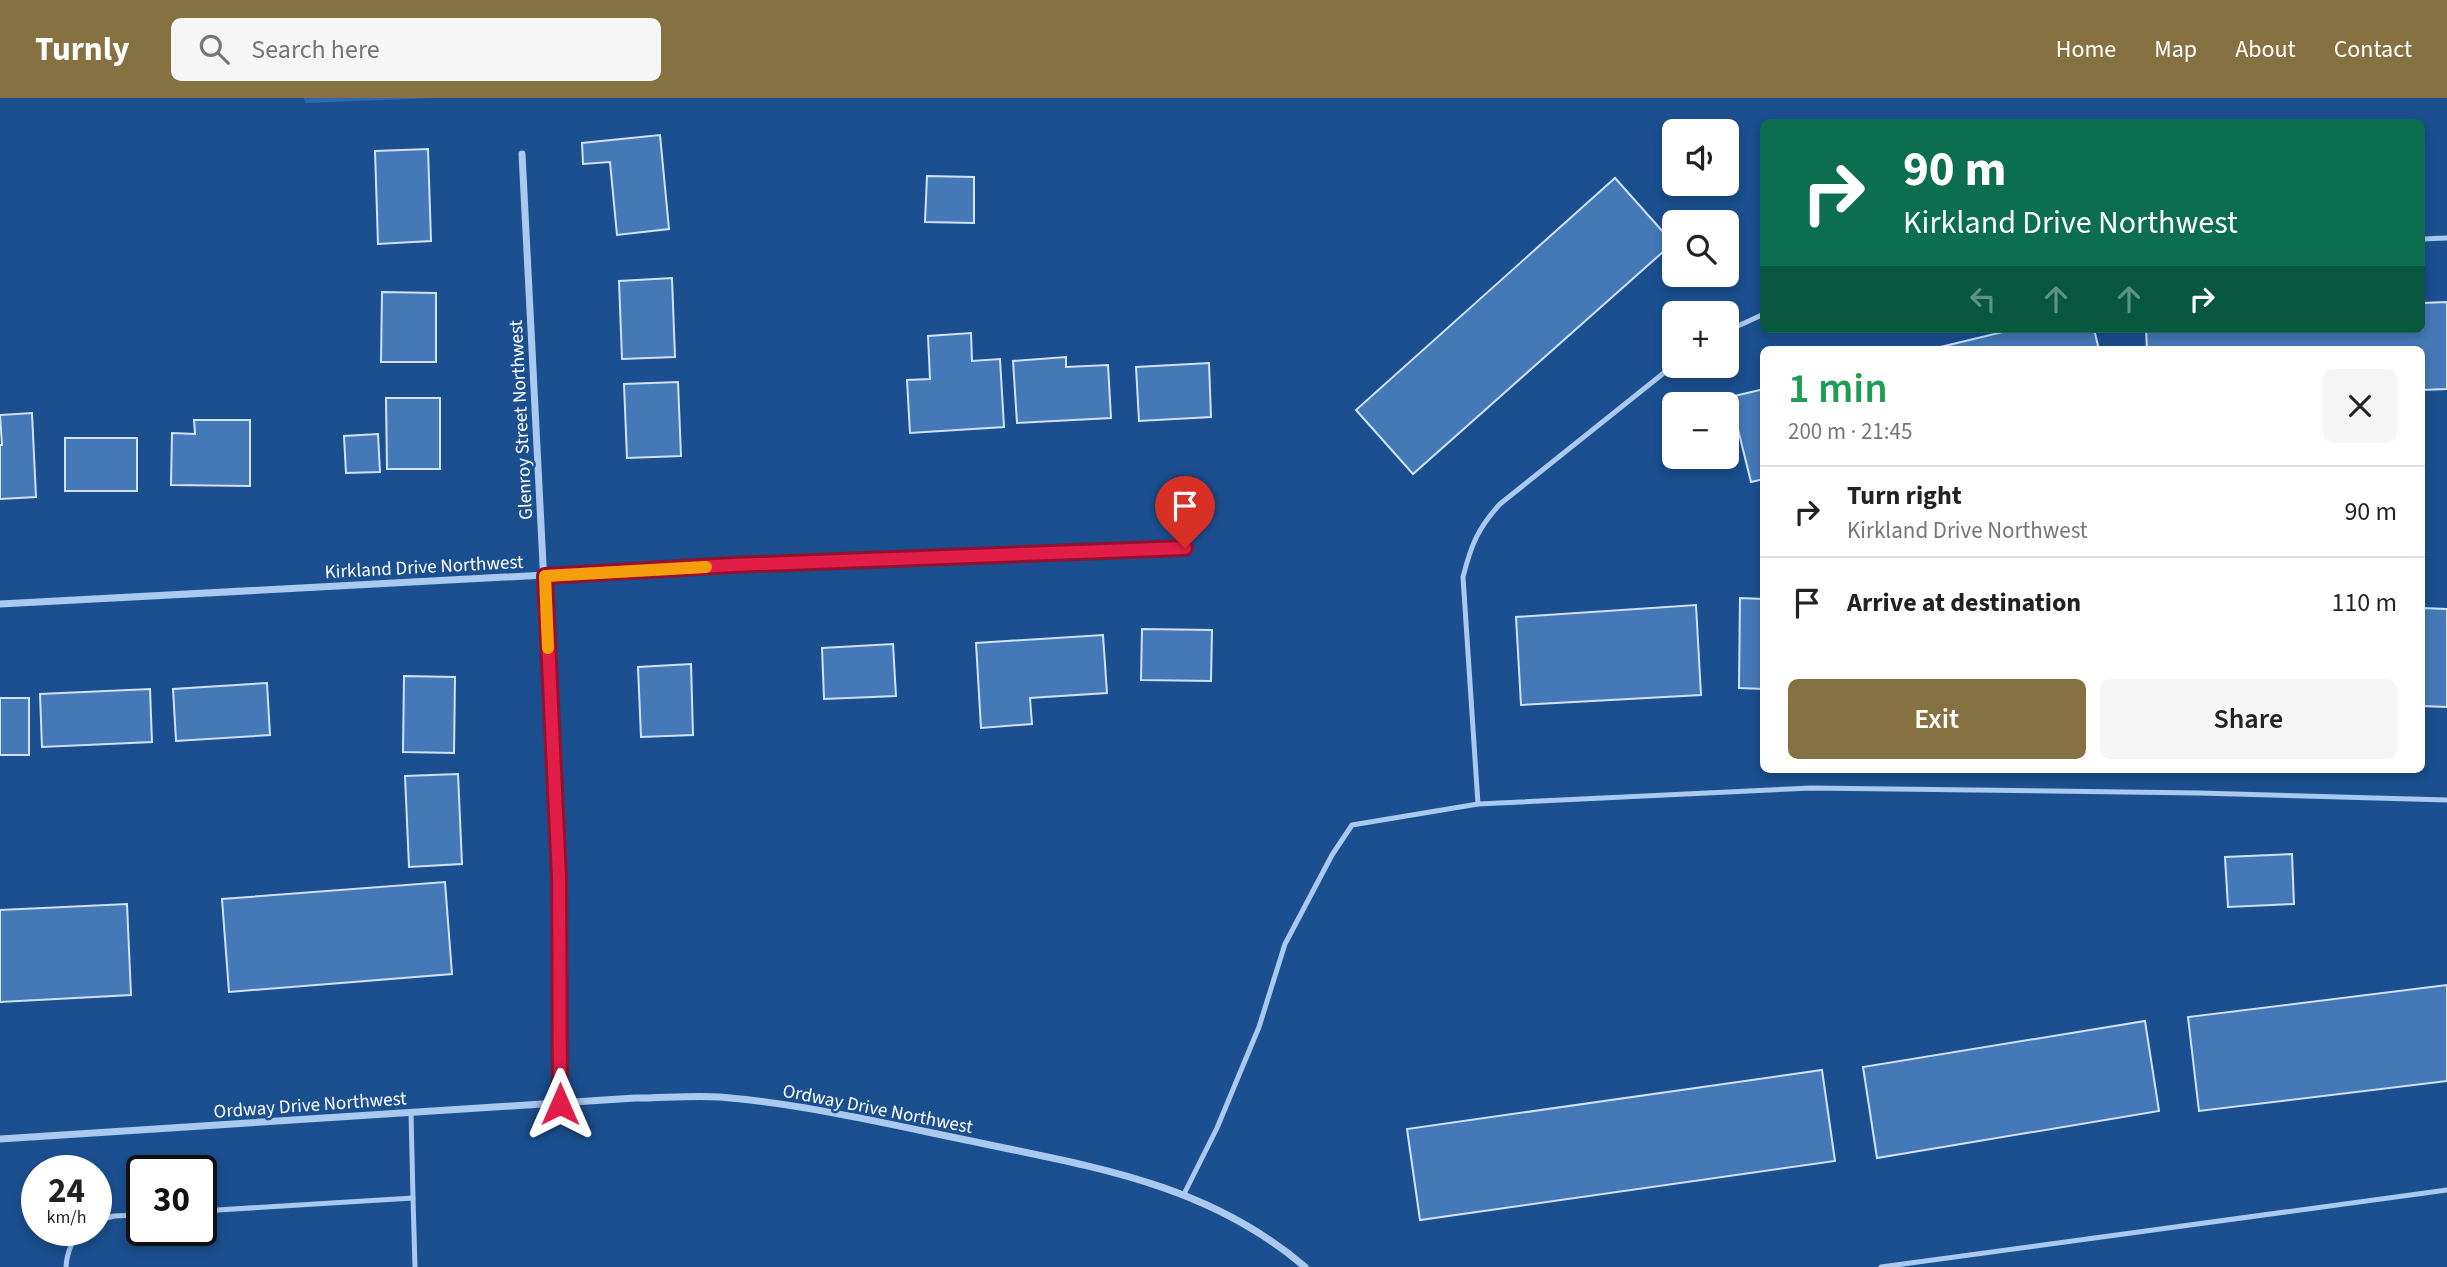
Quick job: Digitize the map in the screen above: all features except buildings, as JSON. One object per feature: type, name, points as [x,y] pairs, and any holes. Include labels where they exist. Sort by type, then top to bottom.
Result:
[{"type":"street","name":"Glenroy Street Northwest","points":[[522,155],[559,877],[560,1104]]},
{"type":"street","name":"Kirkland Drive Northwest","points":[[0,604],[733,565],[1185,548]]},
{"type":"street","name":"Ordway Drive Northwest","points":[[0,1139],[635,1098],[718,1097],[801,1106],[1121,1173],[1184,1194],[1233,1218],[1290,1254],[1305,1267]]},
{"type":"lane","points":[[2425,239],[2447,238]]},
{"type":"lane","points":[[1739,325],[1760,316]]},
{"type":"lane","points":[[1478,804],[1463,577],[1471,545],[1483,523],[1500,504],[1662,373]]},
{"type":"lane","points":[[1184,1194],[1217,1128],[1253,1040],[1285,944],[1332,855],[1352,825],[1478,804],[1811,788],[2199,793],[2447,800]]},
{"type":"lane","points":[[411,1113],[415,1267]]},
{"type":"lane","points":[[1881,1267],[2447,1190]]},
{"type":"lane","points":[[217,1210],[413,1198]]},
{"type":"lane","points":[[66,1267],[72,1246]]},
{"type":"shaded area","points":[[304,98],[437,98],[305,103]]},
{"type":"slow traffic","points":[[548,648],[545,576],[706,567]]},
{"type":"route","points":[[560,1104],[559,877],[545,576],[733,565],[1185,548]]}]
